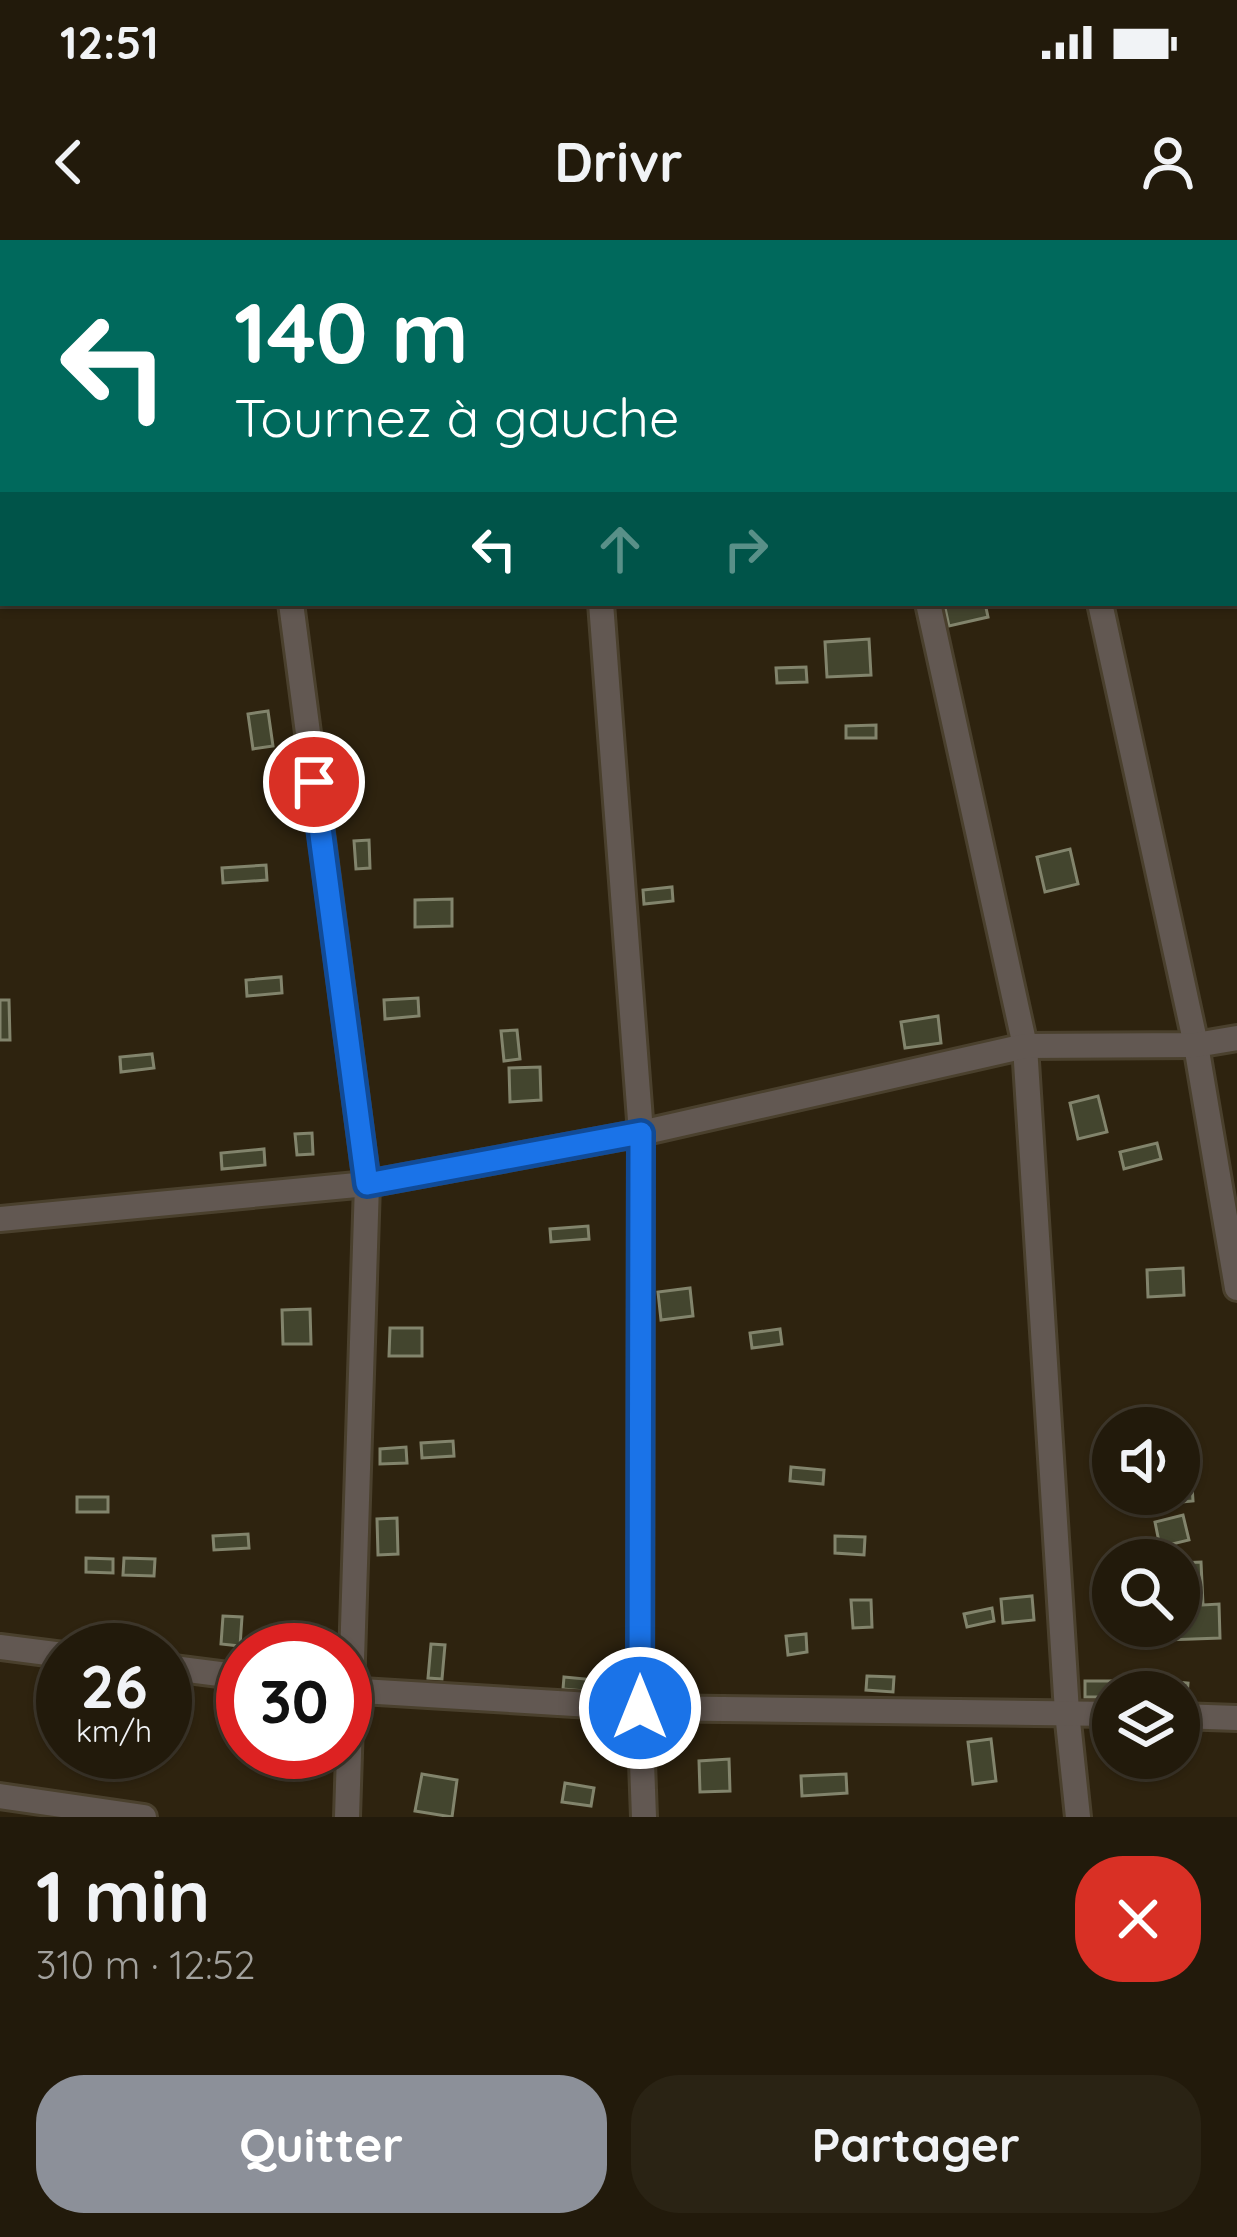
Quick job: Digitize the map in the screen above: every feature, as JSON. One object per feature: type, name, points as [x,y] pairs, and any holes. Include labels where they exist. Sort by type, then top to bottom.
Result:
[{"type":"street","points":[[291,606],[367,1184],[351,1623]]},
{"type":"street","points":[[601,606],[641,1133],[644,1817]]},
{"type":"street","points":[[929,606],[1025,1046],[1067,1712],[1078,1817]]},
{"type":"street","points":[[1101,606],[1196,1045],[1237,1288]]},
{"type":"street","points":[[0,1219],[367,1184],[641,1133],[1025,1046],[1196,1045],[1237,1038]]},
{"type":"street","points":[[0,1647],[36,1652]]},
{"type":"street","points":[[372,1691],[640,1708],[1092,1713]]},
{"type":"street","points":[[1200,1717],[1237,1718]]},
{"type":"street","points":[[347,1779],[347,1817]]},
{"type":"street","points":[[0,1796],[144,1817]]},
{"type":"building","points":[[945,606],[986,606],[988,617],[949,626]]},
{"type":"building","points":[[869,639],[871,675],[827,677],[825,642]]},
{"type":"building","points":[[806,667],[807,682],[777,683],[776,668]]},
{"type":"building","points":[[268,711],[273,746],[253,749],[248,714]]},
{"type":"building","points":[[876,725],[876,738],[846,738],[846,726]]},
{"type":"building","points":[[369,840],[370,868],[356,869],[354,841]]},
{"type":"building","points":[[1070,849],[1078,884],[1045,892],[1037,857]]},
{"type":"building","points":[[266,865],[267,880],[223,883],[222,868]]},
{"type":"building","points":[[672,887],[673,901],[644,904],[643,890]]},
{"type":"building","points":[[452,899],[452,926],[415,927],[415,900]]},
{"type":"building","points":[[281,977],[282,993],[247,996],[246,980]]},
{"type":"building","points":[[418,998],[419,1016],[385,1019],[384,1000]]},
{"type":"building","points":[[0,1000],[9,1000],[10,1040],[0,1040]]},
{"type":"building","points":[[938,1016],[941,1043],[905,1048],[901,1022]]},
{"type":"building","points":[[517,1030],[520,1059],[504,1061],[501,1031]]},
{"type":"building","points":[[152,1054],[154,1068],[121,1072],[120,1057]]},
{"type":"building","points":[[540,1067],[541,1100],[510,1102],[509,1068]]},
{"type":"building","points":[[1098,1096],[1107,1132],[1078,1139],[1070,1103]]},
{"type":"building","points":[[312,1133],[313,1154],[297,1155],[295,1134]]},
{"type":"building","points":[[1157,1143],[1161,1159],[1124,1169],[1120,1152]]},
{"type":"building","points":[[264,1149],[265,1165],[222,1169],[221,1153]]},
{"type":"building","points":[[588,1226],[589,1239],[551,1242],[550,1229]]},
{"type":"building","points":[[1183,1268],[1184,1295],[1148,1297],[1147,1270]]},
{"type":"building","points":[[690,1288],[693,1316],[661,1320],[658,1292]]},
{"type":"building","points":[[310,1309],[311,1344],[283,1344],[282,1310]]},
{"type":"building","points":[[390,1328],[422,1328],[422,1356],[389,1356]]},
{"type":"building","points":[[780,1329],[782,1344],[752,1348],[750,1333]]},
{"type":"building","points":[[453,1441],[454,1456],[422,1458],[421,1443]]},
{"type":"building","points":[[406,1447],[407,1463],[380,1464],[380,1449]]},
{"type":"building","points":[[791,1467],[824,1470],[823,1484],[790,1481]]},
{"type":"building","points":[[77,1497],[108,1497],[108,1512],[77,1512]]},
{"type":"building","points":[[1183,1515],[1189,1539],[1158,1539],[1155,1522]]},
{"type":"building","points":[[397,1518],[398,1554],[378,1555],[377,1519]]},
{"type":"building","points":[[248,1534],[249,1548],[214,1550],[213,1536]]},
{"type":"building","points":[[835,1536],[865,1537],[864,1555],[835,1553]]},
{"type":"building","points":[[86,1558],[113,1559],[113,1573],[86,1572]]},
{"type":"building","points":[[124,1558],[155,1559],[154,1576],[123,1575]]},
{"type":"building","points":[[1200,1562],[1203,1605],[1219,1604],[1220,1638],[1200,1639]]},
{"type":"building","points":[[1032,1596],[1034,1620],[1003,1623],[1001,1599]]},
{"type":"building","points":[[851,1600],[871,1600],[872,1627],[853,1628]]},
{"type":"building","points":[[992,1608],[994,1621],[967,1627],[964,1614]]},
{"type":"building","points":[[223,1616],[242,1617],[242,1623],[222,1623]]},
{"type":"building","points":[[806,1634],[807,1652],[788,1655],[786,1636]]},
{"type":"building","points":[[431,1644],[445,1645],[442,1679],[428,1678]]},
{"type":"building","points":[[867,1676],[894,1677],[893,1692],[866,1690]]},
{"type":"building","points":[[564,1677],[596,1680],[595,1692],[563,1689]]},
{"type":"building","points":[[1085,1681],[1092,1681],[1092,1697],[1085,1697]]},
{"type":"building","points":[[991,1739],[996,1781],[973,1784],[968,1742]]},
{"type":"building","points":[[729,1759],[730,1791],[700,1792],[699,1761]]},
{"type":"building","points":[[422,1774],[457,1780],[452,1817],[415,1811]]},
{"type":"building","points":[[846,1774],[847,1793],[802,1796],[801,1776]]},
{"type":"building","points":[[565,1783],[594,1788],[591,1806],[562,1802]]},
{"type":"route","points":[[314,782],[367,1184],[641,1133],[640,1708]]}]
